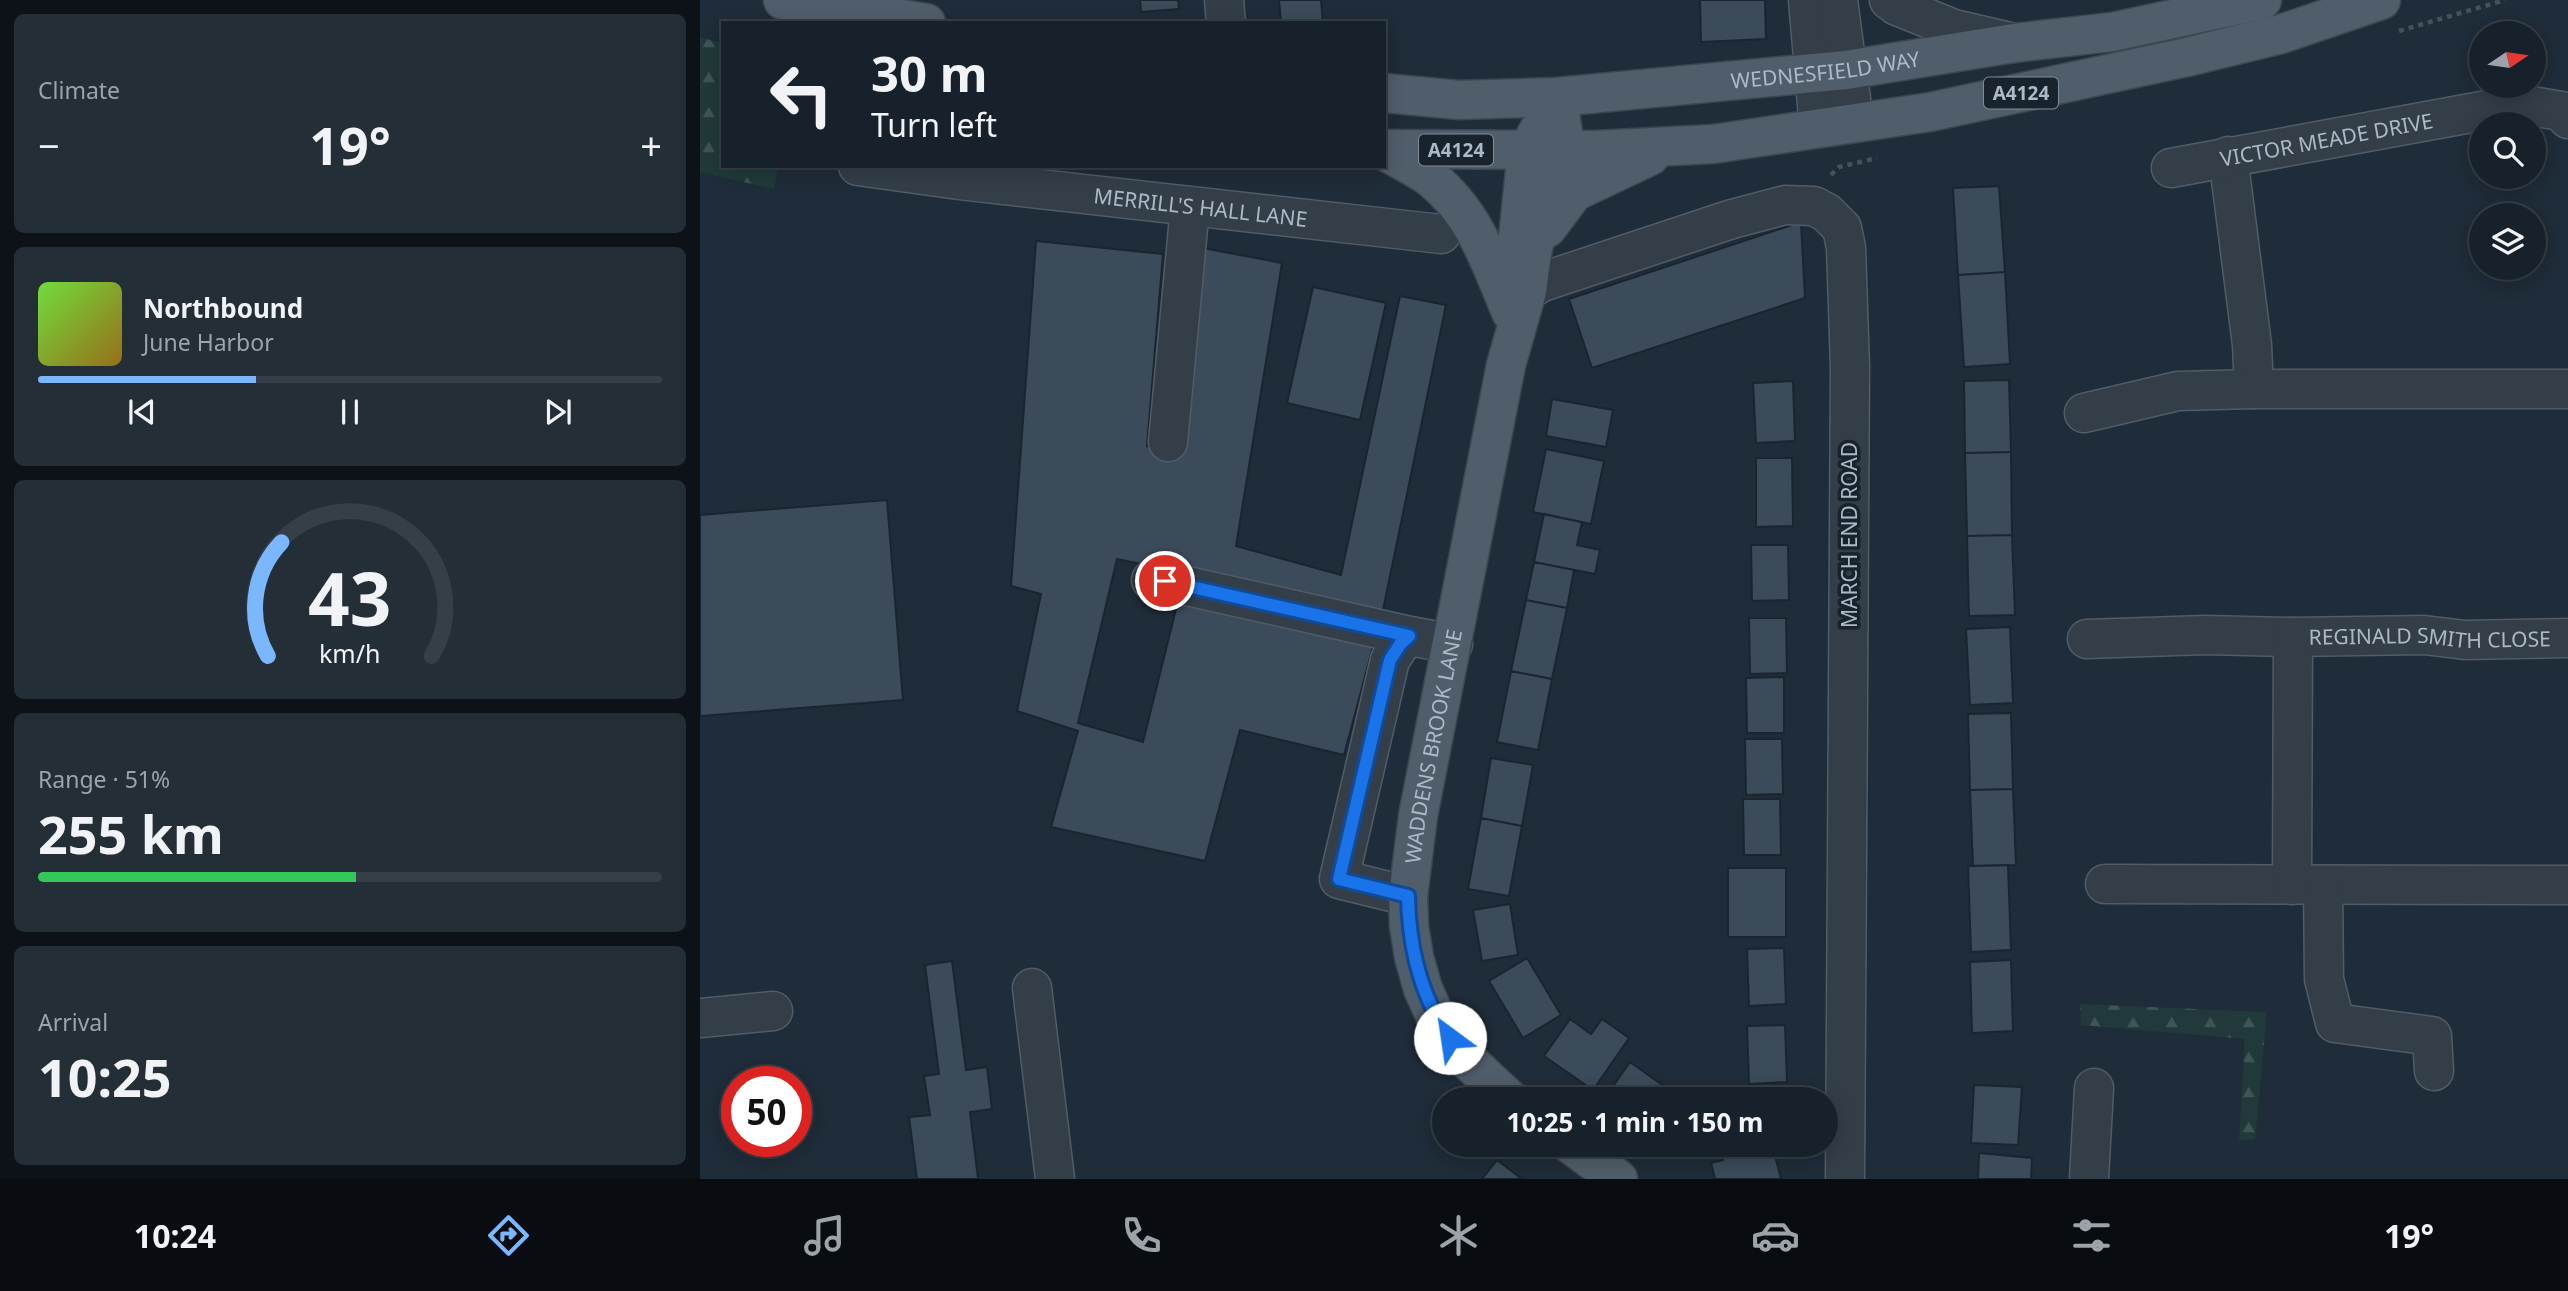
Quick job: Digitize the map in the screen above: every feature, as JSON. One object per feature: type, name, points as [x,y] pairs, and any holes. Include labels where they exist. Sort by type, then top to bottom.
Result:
[{"type":"main road","points":[[774,0],[821,21]]},
{"type":"main road","points":[[783,0],[914,21]]},
{"type":"main road","name":"WEDNESFIELD WAY","points":[[1386,93],[1459,100],[1557,97],[1830,72],[2014,43],[2112,32],[2262,0]]},
{"type":"main road","name":"A4124","points":[[1386,150],[1566,150],[1713,144],[1944,110],[2281,34],[2381,0]]},
{"type":"main road","points":[[1519,301],[1533,247],[1566,150],[1557,97]]},
{"type":"main road","points":[[1519,301],[1527,150],[1557,97]]},
{"type":"main road","points":[[1533,247],[1574,192],[1671,147]]},
{"type":"main road","points":[[1386,151],[1429,177],[1452,197],[1469,218],[1519,301]]},
{"type":"main road","name":"WADDENS BROOK LANE","points":[[1496,1087],[1462,1055],[1438,1022],[1423,989],[1414,957],[1408,896],[1418,817],[1519,301]]},
{"type":"main road","points":[[1588,1157],[1618,1179]]},
{"type":"street","points":[[1224,0],[1226,21]]},
{"type":"street","points":[[1808,0],[1830,72],[1836,125]]},
{"type":"street","points":[[1830,72],[1838,0]]},
{"type":"street","points":[[1889,0],[1897,6],[1954,29],[2014,43]]},
{"type":"street","name":"VICTOR MEADE DRIVE","points":[[2254,388],[2252,345],[2228,156],[2521,104],[2561,111],[2568,119]]},
{"type":"street","points":[[2171,168],[2228,156]]},
{"type":"street","name":"MERRILL'S HALL LANE","points":[[887,168],[959,173],[1190,206],[1441,234]]},
{"type":"street","name":"MARCH END ROAD","points":[[1519,301],[1542,282],[1732,219],[1785,205],[1814,206],[1827,213],[1842,228],[1837,266],[1850,367],[1845,1179]]},
{"type":"street","points":[[1168,442],[1190,206]]},
{"type":"street","points":[[2084,413],[2178,391],[2254,388],[2568,389]]},
{"type":"street","points":[[1151,580],[1409,636],[1453,643]]},
{"type":"street","name":"REGINALD SMITH CLOSE","points":[[2087,639],[2205,635],[2424,635],[2465,640],[2568,638]]},
{"type":"street","points":[[1408,896],[1339,879],[1390,660],[1409,636]]},
{"type":"street","name":"REGINALD SMITH CLOSE","points":[[2293,637],[2308,885],[2324,979],[2335,1023],[2432,1036],[2434,1071]]},
{"type":"street","points":[[2105,884],[2568,885]]},
{"type":"street","points":[[1032,988],[1055,1179]]},
{"type":"street","points":[[700,1018],[773,1011]]},
{"type":"street","points":[[2089,1179],[2094,1088]]},
{"type":"green space","points":[[700,37],[721,43],[721,168],[778,168],[774,189],[700,172]]},
{"type":"green space","points":[[2080,1004],[2267,1012],[2255,1139],[2239,1141],[2245,1039],[2081,1025]]},
{"type":"building","points":[[1140,0],[1178,0],[1179,9],[1141,12]]},
{"type":"building","points":[[1279,0],[1321,0],[1323,21],[1281,21]]},
{"type":"building","points":[[1700,0],[1765,0],[1766,39],[1701,42]]},
{"type":"building","points":[[1999,186],[2005,272],[1958,275],[1953,188]]},
{"type":"building","points":[[1801,222],[1805,298],[1592,368],[1569,299]]},
{"type":"building","points":[[1036,241],[1163,254],[1147,446],[1179,457],[1203,248],[1282,263],[1236,546],[1341,575],[1400,296],[1446,305],[1382,615],[1117,559],[1078,723],[1143,742],[1180,593],[1374,643],[1344,755],[1240,730],[1205,861],[1051,827],[1078,731],[1017,711],[1041,594],[1011,586]]},
{"type":"building","points":[[2005,272],[2010,364],[1964,367],[1958,275]]},
{"type":"building","points":[[1313,287],[1386,303],[1360,420],[1287,403]]},
{"type":"building","points":[[2009,380],[2011,452],[1965,453],[1964,381]]},
{"type":"building","points":[[1793,381],[1795,441],[1756,443],[1753,383]]},
{"type":"building","points":[[1552,399],[1613,410],[1606,447],[1546,436]]},
{"type":"building","points":[[1546,449],[1604,461],[1591,524],[1533,512]]},
{"type":"building","points":[[2011,452],[2012,535],[1967,536],[1965,453]]},
{"type":"building","points":[[1756,458],[1792,458],[1793,526],[1756,527]]},
{"type":"building","points":[[887,500],[903,700],[700,716],[700,515]]},
{"type":"building","points":[[1544,514],[1582,522],[1577,545],[1600,550],[1595,574],[1534,562]]},
{"type":"building","points":[[2012,535],[2015,615],[1969,616],[1967,536]]},
{"type":"building","points":[[1751,545],[1788,545],[1789,600],[1752,601]]},
{"type":"building","points":[[1534,562],[1574,570],[1567,608],[1526,600]]},
{"type":"building","points":[[1526,600],[1567,608],[1552,679],[1511,671]]},
{"type":"building","points":[[1749,618],[1786,618],[1787,673],[1750,674]]},
{"type":"building","points":[[2010,627],[2013,703],[1970,705],[1966,629]]},
{"type":"building","points":[[1511,671],[1552,679],[1538,750],[1497,742]]},
{"type":"building","points":[[1784,677],[1784,733],[1747,733],[1746,678]]},
{"type":"building","points":[[2011,713],[2013,789],[1970,790],[1968,714]]},
{"type":"building","points":[[1745,739],[1782,739],[1783,794],[1746,795]]},
{"type":"building","points":[[1491,758],[1533,765],[1522,826],[1481,818]]},
{"type":"building","points":[[2013,789],[2016,865],[1973,866],[1970,790]]},
{"type":"building","points":[[1743,799],[1780,799],[1781,855],[1744,855]]},
{"type":"building","points":[[1481,818],[1522,826],[1509,896],[1468,889]]},
{"type":"building","points":[[2008,865],[2011,950],[1971,952],[1968,866]]},
{"type":"building","points":[[1728,868],[1786,868],[1786,937],[1728,937]]},
{"type":"building","points":[[1510,904],[1518,955],[1482,961],[1473,910]]},
{"type":"building","points":[[1784,948],[1786,1004],[1749,1006],[1747,949]]},
{"type":"building","points":[[1527,958],[1561,1015],[1523,1038],[1489,981]]},
{"type":"building","points":[[2011,960],[2013,1031],[1972,1033],[1970,962]]},
{"type":"building","points":[[952,961],[966,1070],[987,1067],[992,1109],[970,1112],[978,1179],[917,1179],[909,1117],[930,1115],[924,1076],[939,1074],[925,965]]},
{"type":"building","points":[[1570,1019],[1591,1034],[1602,1019],[1629,1038],[1595,1087],[1589,1087],[1544,1056]]},
{"type":"building","points":[[1785,1025],[1787,1082],[1749,1084],[1747,1026]]},
{"type":"building","points":[[1630,1062],[1665,1087],[1613,1087]]},
{"type":"building","points":[[1974,1085],[2022,1087],[2018,1145],[1971,1143]]},
{"type":"building","points":[[1979,1153],[2032,1158],[2031,1179],[1978,1179]]},
{"type":"building","points":[[1722,1157],[1775,1157],[1781,1179],[1715,1179],[1711,1163],[1723,1160]]},
{"type":"building","points":[[1497,1160],[1522,1179],[1482,1179]]},
{"type":"route","points":[[1165,581],[1409,636],[1390,660],[1339,879],[1408,896],[1414,957],[1423,989],[1438,1022],[1450,1038]]}]
